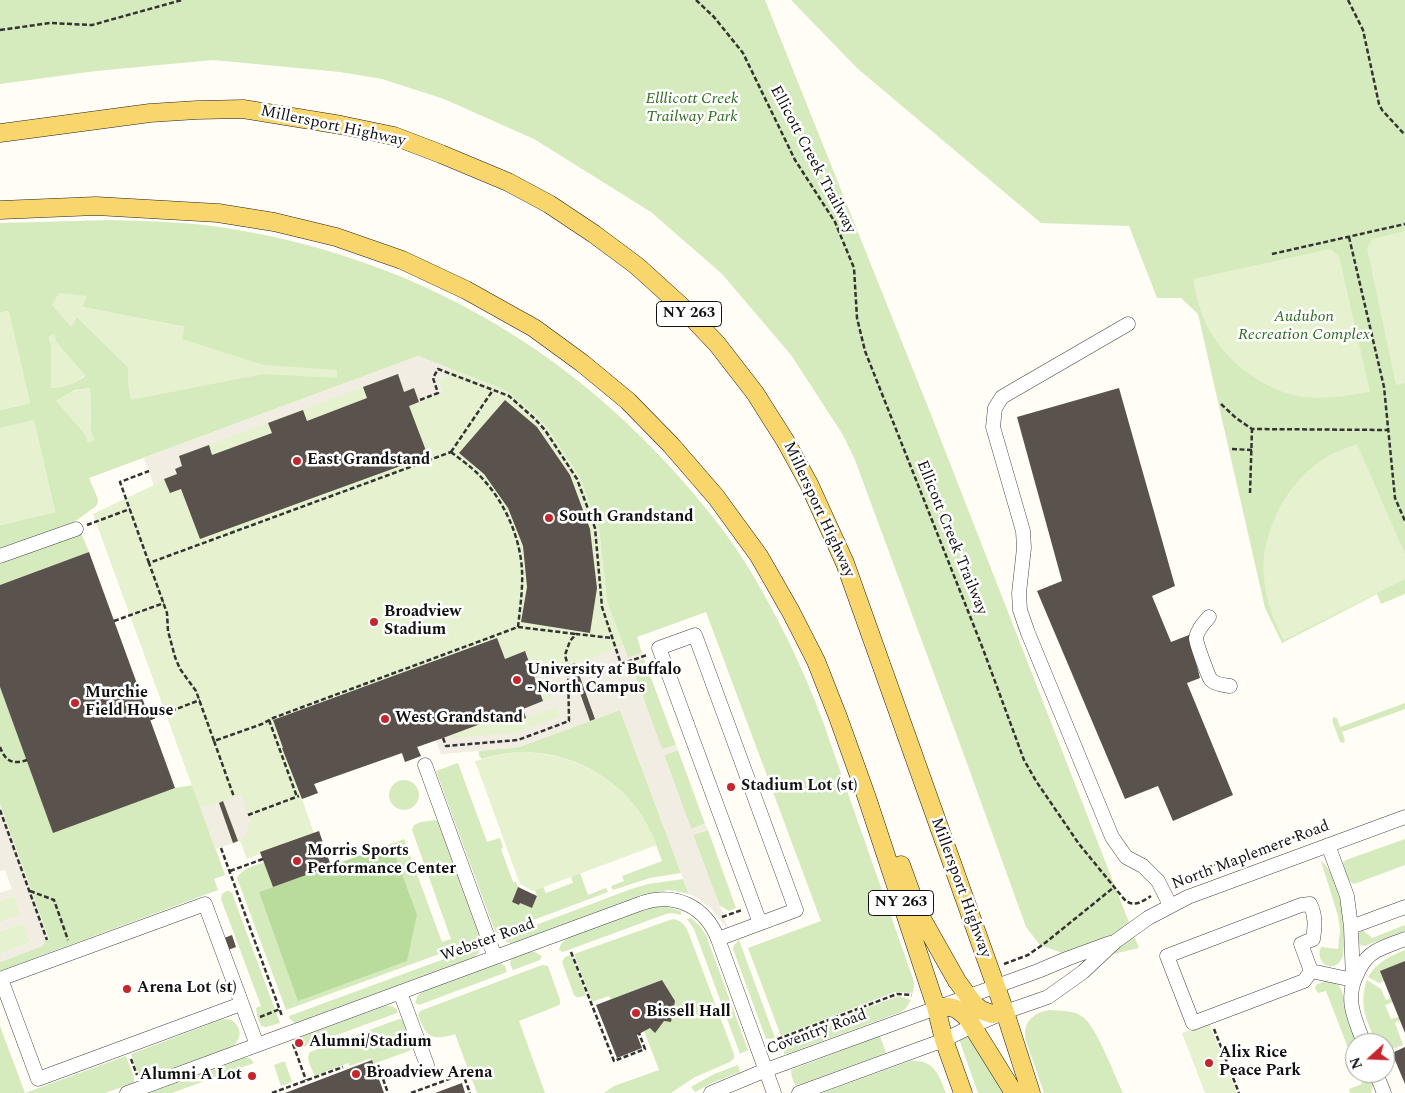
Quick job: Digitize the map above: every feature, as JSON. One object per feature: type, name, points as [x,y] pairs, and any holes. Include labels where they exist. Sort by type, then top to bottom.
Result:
[{"type":"main road","name":"Millersport Highway","points":[[0,132],[150,113],[243,110],[302,118],[394,136],[508,182],[549,204],[637,266],[680,306],[717,344],[756,393],[809,484],[845,563],[1005,1012],[1031,1093]]},
{"type":"main road","name":"NY 263","points":[[0,210],[96,206],[218,213],[274,222],[336,237],[402,260],[466,290],[534,328],[582,363],[628,401],[671,445],[716,497],[759,556],[816,661],[867,798],[936,1007],[944,1040],[963,1093]]},
{"type":"main road","points":[[867,798],[897,852],[918,912],[957,981],[974,1004],[981,1010],[992,1014],[1005,1012]]},
{"type":"main road","points":[[936,1007],[950,1006],[968,1019],[1014,1093]]},
{"type":"street","points":[[1128,324],[1002,397],[995,408],[993,427],[1023,530],[1024,548],[1019,593],[1020,610],[1028,633],[1112,837],[1126,857],[1144,866],[1158,881],[1170,905]]},
{"type":"street","points":[[0,556],[76,529]]},
{"type":"street","points":[[1209,617],[1199,629],[1196,638],[1207,674],[1211,680],[1217,684],[1230,686]]},
{"type":"street","points":[[718,939],[796,910],[695,635],[659,648],[760,923]]},
{"type":"street","points":[[425,765],[495,957]]},
{"type":"street","name":"North Maplemere Road","points":[[944,1040],[1005,1012],[1048,997],[1083,972],[1116,941],[1170,905],[1207,889],[1405,818]]},
{"type":"street","points":[[1328,845],[1346,896],[1351,927],[1353,980],[1350,994],[1351,1006],[1360,1033]]},
{"type":"street","name":"Webster Road","points":[[127,1093],[642,902],[655,899],[683,902],[707,919],[713,927],[774,1093]]},
{"type":"street","points":[[241,1004],[38,1079],[1,979],[205,904],[257,1045]]},
{"type":"street","points":[[1310,904],[1314,912],[1315,927],[1313,939],[1301,944],[1311,971],[1304,981],[1193,1023],[1167,956],[1301,905],[1310,904]]},
{"type":"street","points":[[1351,927],[1405,907]]},
{"type":"street","points":[[1353,980],[1364,960],[1374,952],[1405,939]]},
{"type":"street","name":"North Maplemere Road","points":[[968,996],[1116,941]]},
{"type":"street","points":[[1311,971],[1353,980]]},
{"type":"street","points":[[400,992],[427,1065]]},
{"type":"street","name":"Coventry Road","points":[[711,1093],[766,1070],[968,996]]},
{"type":"street","points":[[799,1093],[944,1040]]},
{"type":"path","points":[[0,30],[50,24],[92,25],[182,0]]},
{"type":"path","name":"Ellicott Creek Trailway","points":[[696,0],[714,17],[743,53],[795,160],[835,222],[854,268],[858,318],[865,351],[983,649],[1024,760],[1036,782],[1079,844],[1128,903],[1137,904],[1186,876],[1306,833]]},
{"type":"path","points":[[1348,0],[1363,30],[1379,104],[1382,110],[1405,135]]},
{"type":"path","points":[[1272,254],[1405,224]]},
{"type":"path","points":[[1349,237],[1384,387],[1395,498],[1405,521]]},
{"type":"path","points":[[420,400],[438,393],[433,378],[438,369],[509,396],[535,419],[545,430],[577,479],[595,528],[602,607],[621,664],[660,650]]},
{"type":"path","points":[[149,563],[451,452],[493,390]]},
{"type":"path","points":[[1221,404],[1252,429],[1388,430]]},
{"type":"path","points":[[1250,493],[1252,429]]},
{"type":"path","points":[[1232,449],[1252,450]]},
{"type":"path","points":[[451,452],[481,477],[494,492],[505,509],[513,528],[519,547],[522,568],[518,627]]},
{"type":"path","points":[[149,471],[120,482],[164,603],[167,613],[168,631],[175,657],[180,669],[196,691],[200,700],[234,797]]},
{"type":"path","points":[[76,529],[130,509]]},
{"type":"path","points":[[114,622],[164,603]]},
{"type":"path","points":[[214,741],[518,627],[612,638]]},
{"type":"path","points":[[443,738],[446,746],[518,740],[569,721],[568,666],[565,655],[568,645],[576,634]]},
{"type":"path","points":[[150,719],[200,700]]},
{"type":"path","points":[[248,815],[298,796],[269,720]]},
{"type":"path","points":[[0,747],[2,754],[13,762],[20,763],[27,760]]},
{"type":"path","points":[[0,810],[47,940]]},
{"type":"path","points":[[221,848],[282,1016]]},
{"type":"path","points":[[230,871],[263,859]]},
{"type":"path","points":[[1002,965],[1028,956],[1113,887]]},
{"type":"path","points":[[30,890],[54,900],[70,945],[70,954]]},
{"type":"path","points":[[722,917],[754,906]]},
{"type":"path","points":[[571,952],[614,1061],[645,1049],[640,1033]]},
{"type":"path","points":[[771,1043],[897,994],[912,995]]},
{"type":"path","points":[[255,1019],[280,1009]]},
{"type":"path","points":[[1211,1022],[1239,1093]]},
{"type":"path","points":[[289,1033],[306,1080]]},
{"type":"path","points":[[378,1065],[388,1093]]},
{"type":"path","points":[[272,1093],[343,1067]]},
{"type":"path","points":[[411,1093],[463,1074],[470,1093]]},
{"type":"green space","name":"Elllicott Creek Trailway Park","points":[[0,0],[765,0],[930,412],[1139,948],[1084,961],[1040,945],[1026,927],[855,460],[843,435],[791,355],[722,274],[651,212],[534,139],[444,99],[382,79],[340,72],[213,60],[96,71],[0,84]]},
{"type":"green space","name":"Audubon Recreation Complex","points":[[791,0],[1405,0],[1405,594],[1381,604],[1377,594],[1282,643],[1265,608],[1198,314],[1181,298],[1157,298],[1129,226],[1041,223],[858,69]]},
{"type":"green space","points":[[110,220],[168,222],[226,228],[290,241],[352,259],[412,282],[470,310],[525,342],[577,380],[626,422],[693,493],[733,545],[771,608],[799,662],[815,700],[913,979],[913,993],[895,992],[781,1036],[748,948],[821,921],[706,612],[637,637],[642,653],[628,658],[607,602],[599,529],[511,394],[500,388],[418,356],[89,478],[98,499],[95,507],[74,522],[0,549],[0,525],[55,512],[34,421],[0,428],[0,410],[30,403],[8,311],[0,313],[0,223]],"holes":[[[87,296],[82,307],[185,327],[128,367],[77,317],[71,327]],[[57,343],[85,376],[69,385],[52,388],[51,345]],[[90,388],[91,432],[94,440],[88,442],[85,434],[57,401],[75,390]]]},
{"type":"green space","points":[[1405,231],[1405,383],[1396,385],[1367,248],[1372,239]]},
{"type":"green space","name":"Audubon Recreation Complex","points":[[1330,249],[1339,256],[1370,392],[1325,398],[1298,396],[1266,385],[1252,376],[1225,353],[1206,324],[1200,309],[1193,279]]},
{"type":"green space","points":[[59,293],[87,296],[82,307],[185,327],[182,339],[264,365],[337,370],[337,378],[263,374],[131,400],[128,384],[128,367],[77,317],[71,327],[52,305]]},
{"type":"green space","points":[[9,311],[30,403],[0,410],[0,313]]},
{"type":"green space","points":[[54,334],[57,343],[85,375],[70,384],[51,388],[51,345],[48,337]]},
{"type":"green space","name":"Broadview Stadium","points":[[418,356],[511,394],[548,428],[580,477],[599,529],[607,602],[624,646],[575,664],[595,719],[519,747],[441,754],[436,740],[418,747],[421,756],[405,762],[401,753],[315,784],[318,793],[302,799],[314,833],[247,859],[240,841],[215,849],[93,514],[154,485],[144,458]]},
{"type":"green space","points":[[90,388],[91,432],[94,440],[88,442],[85,434],[56,401],[72,392]]},
{"type":"green space","points":[[34,420],[55,512],[0,525],[0,428]]},
{"type":"green space","points":[[1357,444],[1405,554],[1405,579],[1284,640],[1271,610],[1265,588],[1263,566],[1264,552],[1275,518],[1286,497],[1309,470],[1323,459]]},
{"type":"green space","points":[[81,533],[89,552],[0,585],[0,564]]},
{"type":"green space","points":[[644,659],[676,745],[662,750],[631,664]]},
{"type":"green space","points":[[0,687],[53,832],[175,788],[193,785],[225,875],[214,879],[218,890],[0,971],[0,962],[42,946],[49,939],[0,804]]},
{"type":"green space","points":[[1405,703],[1405,709],[1342,732],[1345,740],[1344,743],[1340,742],[1332,720],[1334,717],[1337,718],[1340,727]]},
{"type":"green space","points":[[620,710],[681,873],[650,878],[613,890],[611,886],[624,881],[622,876],[662,861],[646,824],[633,804],[602,776],[564,758],[523,752],[482,759],[479,756],[479,751],[519,747]]},
{"type":"green space","points":[[678,750],[705,824],[691,829],[664,755]]},
{"type":"green space","points":[[521,752],[544,754],[565,759],[604,777],[620,790],[634,806],[647,824],[657,845],[533,891],[520,884],[475,761]]},
{"type":"green space","points":[[458,763],[487,842],[500,838],[503,848],[501,849],[513,882],[516,882],[518,887],[512,902],[532,908],[537,896],[535,890],[543,887],[546,893],[573,883],[571,877],[580,873],[588,895],[606,888],[608,892],[496,934],[436,771]]},
{"type":"green space","points":[[404,780],[415,784],[419,795],[415,806],[404,810],[393,806],[389,795],[393,784]]},
{"type":"green space","points":[[435,820],[439,822],[483,938],[286,1010],[237,878],[239,875],[249,868],[264,862],[273,887],[259,892],[417,914],[391,844],[404,839],[442,942],[451,939],[412,830],[414,825]]},
{"type":"green space","points":[[708,830],[736,908],[729,911],[719,905],[693,835]]},
{"type":"green space","points":[[1405,839],[1405,865],[1354,884],[1350,881],[1343,862]]},
{"type":"green space","points":[[391,844],[417,914],[407,961],[298,1001],[259,892]]},
{"type":"green space","points":[[1321,861],[1326,865],[1334,880],[1343,914],[1343,955],[1338,964],[1334,966],[1325,965],[1320,958],[1321,947],[1338,949],[1340,930],[1338,916]]},
{"type":"green space","points":[[683,879],[689,894],[668,890],[645,894],[515,942],[505,942],[507,936],[631,889],[648,884]]},
{"type":"green space","points":[[226,891],[232,893],[280,1023],[266,1027],[261,1026],[256,1008],[261,1006],[221,899],[222,894]]},
{"type":"green space","points":[[14,896],[21,915],[0,923],[0,901]]},
{"type":"green space","points":[[656,907],[667,907],[681,911],[681,915],[666,914],[563,952],[559,950],[561,944],[567,938]]},
{"type":"green space","points":[[691,918],[706,935],[748,1050],[740,1054],[694,929],[687,919]]},
{"type":"green space","points":[[674,919],[685,926],[688,931],[734,1058],[730,1062],[695,1077],[671,1093],[604,1093],[614,1086],[659,1070],[644,1031],[664,1021],[671,1022],[674,1001],[662,980],[611,1000],[609,996],[592,1002],[574,954]]},
{"type":"green space","points":[[24,923],[31,942],[0,954],[0,931]]},
{"type":"green space","points":[[1405,925],[1405,931],[1364,946],[1358,942],[1359,933],[1363,930],[1372,938]]},
{"type":"green space","points":[[739,940],[775,1038],[766,1039],[733,949]]},
{"type":"green space","points":[[474,948],[480,952],[474,957],[295,1023],[290,1019],[289,1016]]},
{"type":"green space","points":[[1405,950],[1405,961],[1384,981],[1379,983],[1368,977],[1375,967],[1384,960]]},
{"type":"green space","points":[[535,952],[542,956],[540,960],[513,970],[510,964],[511,959]]},
{"type":"green space","points":[[571,955],[586,995],[581,997],[574,995],[562,962],[565,957]]},
{"type":"green space","points":[[501,963],[505,966],[507,972],[419,1005],[415,1003],[418,995],[424,991]]},
{"type":"green space","points":[[542,965],[548,966],[560,1004],[519,1021],[545,1093],[477,1093],[455,1034],[441,1037],[431,1036],[421,1023],[418,1015],[420,1011]]},
{"type":"green space","points":[[1367,980],[1381,989],[1386,1000],[1391,998],[1393,1002],[1385,1005],[1391,1019],[1399,1017],[1400,1020],[1395,1023],[1403,1045],[1395,1048],[1395,1033],[1372,1033],[1365,1012],[1364,989]]},
{"type":"green space","points":[[1325,981],[1337,983],[1342,991],[1347,1017],[1353,1033],[1345,1033],[1345,1040],[1326,991],[1318,993],[1315,988],[1316,985]]},
{"type":"green space","points":[[899,996],[911,1000],[901,1012],[784,1054],[782,1039]]},
{"type":"green space","points":[[385,1006],[396,1008],[397,1013],[304,1047],[300,1037]]},
{"type":"green space","points":[[1049,1010],[1075,1013],[1088,1022],[1094,1030],[1123,1093],[1044,1093],[1025,1035],[1027,1024],[1033,1016]]},
{"type":"green space","points":[[223,1019],[232,1020],[238,1026],[240,1033],[238,1040],[233,1046],[143,1079],[139,1075],[131,1054]]},
{"type":"green space","points":[[399,1019],[403,1020],[412,1044],[409,1051],[373,1064],[371,1058],[350,1066],[348,1063],[315,1076],[308,1057],[310,1052]]},
{"type":"green space","name":"Alix Rice Peace Park","points":[[1209,1023],[1237,1093],[1205,1093],[1182,1033]]},
{"type":"green space","points":[[0,1026],[25,1093],[0,1093]]},
{"type":"green space","points":[[971,1034],[1006,1093],[978,1093],[960,1042],[960,1037]]},
{"type":"green space","points":[[880,1036],[886,1053],[796,1086],[791,1070]]},
{"type":"green space","points":[[126,1056],[134,1077],[134,1083],[105,1093],[25,1093]]},
{"type":"green space","points":[[244,1058],[250,1058],[254,1063],[172,1093],[149,1093]]},
{"type":"green space","points":[[910,1061],[918,1061],[930,1066],[938,1074],[946,1093],[822,1093]]},
{"type":"green space","points":[[285,1062],[292,1082],[281,1086],[274,1065]]},
{"type":"green space","points":[[738,1065],[740,1072],[695,1092],[691,1087],[714,1074]]},
{"type":"green space","points":[[1372,1083],[1371,1093],[1350,1093],[1349,1089],[1362,1084]]},
{"type":"shaded area","points":[[418,356],[450,368],[447,376],[438,380],[443,393],[419,402],[414,388],[404,392],[397,374],[179,456],[182,466],[175,469],[177,474],[154,485],[144,458]]},
{"type":"shaded area","points":[[624,646],[628,658],[642,653],[644,659],[631,665],[662,749],[676,745],[678,750],[664,755],[691,829],[705,824],[708,830],[693,835],[728,927],[726,928],[709,907],[689,894],[620,710],[595,719],[575,663]]},
{"type":"shaded area","points":[[570,665],[590,721],[519,747],[441,754],[436,740],[450,735],[452,738],[516,733],[560,716],[557,707],[526,718],[523,709],[553,697],[545,674]]},
{"type":"shaded area","points":[[241,795],[250,822],[243,838],[238,841],[223,801]]},
{"type":"shaded area","points":[[219,803],[233,843],[215,849],[201,807]]},
{"type":"shaded area","points":[[0,804],[49,940],[45,941],[42,946],[0,962],[0,954],[31,942],[24,923],[0,931],[0,923],[21,915],[14,896],[0,901],[0,893],[12,889],[5,870],[0,871]]},
{"type":"building","name":"East Grandstand","points":[[398,374],[404,392],[414,388],[419,402],[409,406],[428,456],[200,539],[181,489],[170,493],[164,479],[177,474],[175,469],[182,466],[179,456],[209,445],[212,455],[272,433],[268,423],[303,410],[307,421],[367,398],[363,387]]},
{"type":"building","points":[[1119,388],[1175,586],[1152,596],[1171,642],[1189,635],[1200,678],[1187,683],[1233,795],[1173,821],[1158,786],[1125,799],[1037,591],[1062,581],[1017,417]]},
{"type":"building","name":"South Grandstand","points":[[505,400],[537,427],[570,475],[590,529],[597,588],[590,633],[521,622],[527,587],[523,546],[508,508],[484,474],[459,453]]},
{"type":"building","name":"Murchie Field House","points":[[89,552],[175,788],[53,833],[0,687],[0,585]]},
{"type":"building","name":"West Grandstand","points":[[497,638],[505,659],[525,651],[543,701],[523,709],[526,718],[510,724],[507,714],[417,747],[421,756],[405,762],[402,753],[314,784],[318,793],[302,799],[273,720]]},
{"type":"building","points":[[575,663],[595,719],[590,721],[570,665]]},
{"type":"building","points":[[223,801],[238,841],[233,843],[219,803]]},
{"type":"building","name":"Morris Sports Performance Center","points":[[319,831],[331,866],[273,887],[260,852]]},
{"type":"building","points":[[518,887],[537,896],[532,908],[512,902]]},
{"type":"building","points":[[232,935],[236,947],[228,950],[224,938]]},
{"type":"building","points":[[1405,961],[1405,1033],[1380,971]]},
{"type":"building","name":"Bissell Hall","points":[[662,980],[675,1001],[671,1022],[664,1021],[655,1033],[650,1028],[637,1035],[642,1048],[617,1058],[596,1005]]},
{"type":"building","points":[[1405,1047],[1405,1084],[1395,1060],[1395,1052]]},
{"type":"building","name":"Broadview Arena","points":[[372,1060],[384,1093],[285,1093]]},
{"type":"building","name":"Broadview Arena","points":[[462,1083],[465,1093],[435,1093]]},
{"type":"place","name":"East Grandstand","points":[[297,461]]},
{"type":"place","name":"South Grandstand","points":[[549,518]]},
{"type":"place","name":"Broadview Stadium","points":[[374,622]]},
{"type":"place","name":"University at Buffalo - North Campus","points":[[517,680]]},
{"type":"place","name":"Murchie Field House","points":[[75,703]]},
{"type":"place","name":"West Grandstand","points":[[385,719]]},
{"type":"place","name":"Stadium Lot (st)","points":[[731,787]]},
{"type":"place","name":"Morris Sports Performance Center","points":[[297,861]]},
{"type":"place","name":"Arena Lot (st)","points":[[127,989]]},
{"type":"place","name":"Bissell Hall","points":[[636,1013]]},
{"type":"place","name":"Alumni/Stadium","points":[[299,1043]]},
{"type":"place","name":"Alix Rice Peace Park","points":[[1209,1063]]},
{"type":"place","name":"Broadview Arena","points":[[356,1074]]},
{"type":"place","name":"Alumni A Lot","points":[[252,1076]]}]
